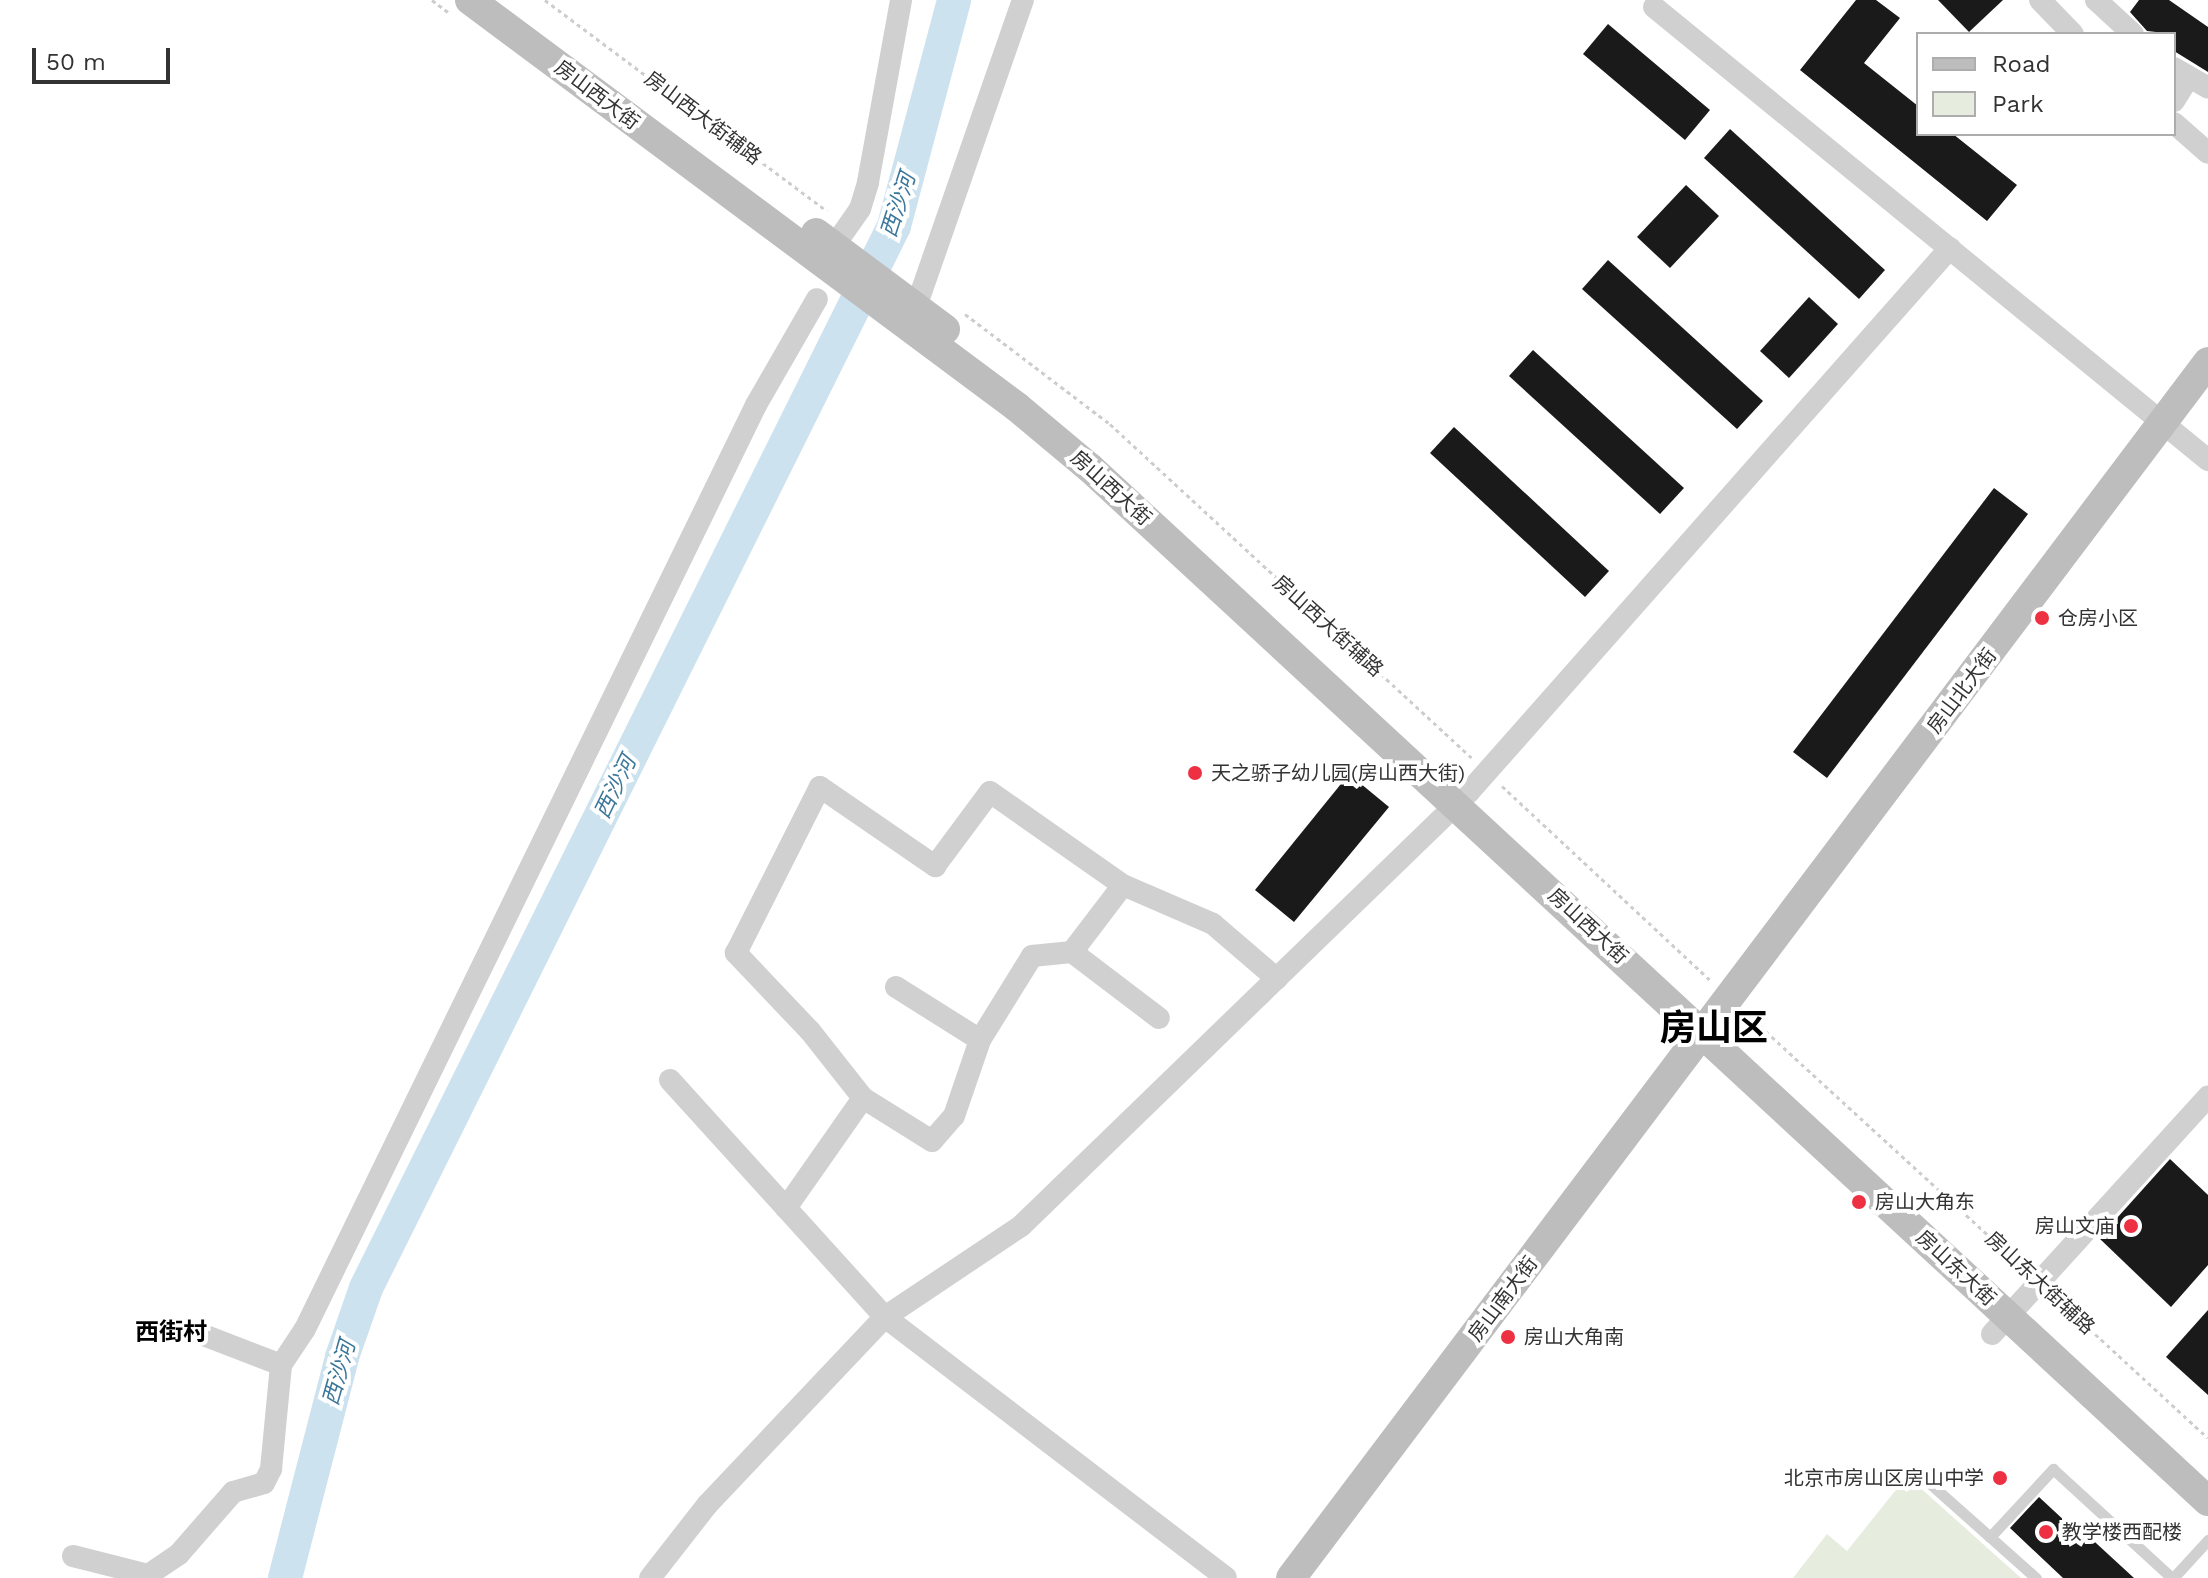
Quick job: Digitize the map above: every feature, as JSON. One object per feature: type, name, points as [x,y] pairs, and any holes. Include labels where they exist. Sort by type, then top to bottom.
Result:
[{"type":"main road","name":"房山西大街","points":[[470,0],[841,250]]},
{"type":"main road","name":"房山西大街","points":[[503,0],[841,250],[899,303],[1033,395],[1180,522],[1716,1018]]},
{"type":"main road","name":"房山北大街","points":[[1716,1018],[2208,362]]},
{"type":"main road","name":"房山东大街","points":[[1716,1018],[2208,1501]]},
{"type":"main road","name":"房山南大街","points":[[1291,1578],[1716,1018]]},
{"type":"main road","name":"房山东大街","points":[[2014,1308],[2208,1476]]},
{"type":"street","points":[[841,250],[868,182],[901,0]]},
{"type":"street","points":[[899,303],[1023,0]]},
{"type":"street","points":[[2040,0],[2071,32]]},
{"type":"street","points":[[2096,0],[2131,32]]},
{"type":"street","points":[[1654,7],[2208,460]]},
{"type":"street","points":[[2176,98],[2190,79]]},
{"type":"street","points":[[2176,125],[2208,153]]},
{"type":"street","points":[[650,1578],[707,1505],[885,1317],[1021,1226],[1471,789],[1950,248]]},
{"type":"street","points":[[73,1556],[148,1575],[179,1554],[233,1492],[264,1483],[271,1469],[281,1365],[305,1329],[756,405],[817,299]]},
{"type":"street","points":[[1159,1018],[1072,952],[1032,956],[980,1040],[954,1116],[932,1141],[863,1098],[810,1031],[736,953],[820,787],[935,866],[990,792],[1123,885],[1213,924],[1277,979]]},
{"type":"street","points":[[1072,952],[1123,885]]},
{"type":"street","points":[[896,987],[980,1040]]},
{"type":"street","points":[[670,1080],[885,1317],[1226,1578]]},
{"type":"street","points":[[2014,1308],[2208,1097]]},
{"type":"street","points":[[786,1208],[863,1098]]},
{"type":"street","points":[[206,1336],[281,1365]]},
{"type":"lane","points":[[1990,1537],[2053,1469],[2173,1578],[2208,1540]]},
{"type":"lane","points":[[1927,1481],[2036,1578]]},
{"type":"path","name":"房山西大街辅路","points":[[545,0],[841,250]]},
{"type":"path","name":"房山西大街辅路","points":[[955,306],[1110,424],[1471,789],[1716,1018]]},
{"type":"path","name":"房山东大街辅路","points":[[1716,1018],[2014,1308],[2208,1438]]},
{"type":"green space","points":[[1907,1476],[2021,1578],[1793,1578],[1827,1534],[1847,1551]]},
{"type":"building","points":[[1856,0],[1876,0],[1900,18],[1864,63],[1916,104],[1916,136],[1956,136],[2017,185],[1987,221],[1800,70]]},
{"type":"building","points":[[1938,0],[2003,0],[1969,32]]},
{"type":"building","points":[[2139,0],[2169,0],[2208,27],[2208,72],[2176,52],[2176,32],[2147,31],[2130,12]]},
{"type":"building","points":[[1608,24],[1710,110],[1685,140],[1583,54]]},
{"type":"building","points":[[1730,129],[1885,270],[1859,299],[1704,158]]},
{"type":"building","points":[[1686,185],[1719,216],[1670,268],[1637,237]]},
{"type":"building","points":[[1608,260],[1763,401],[1737,429],[1582,289]]},
{"type":"building","points":[[1809,297],[1838,324],[1789,378],[1760,351]]},
{"type":"building","points":[[1533,350],[1684,488],[1660,514],[1509,376]]},
{"type":"building","points":[[1454,427],[1609,571],[1585,597],[1430,453]]},
{"type":"building","points":[[1994,488],[2028,514],[1827,778],[1793,752]]},
{"type":"building","points":[[1349,774],[1389,807],[1294,922],[1255,890]]},
{"type":"building","points":[[2170,1159],[2208,1195],[2208,1265],[2171,1307],[2099,1238]]},
{"type":"building","points":[[2208,1310],[2208,1395],[2166,1357]]},
{"type":"building","points":[[2039,1497],[2081,1536],[2084,1532],[2134,1578],[2063,1578],[2010,1528]]},
{"type":"waterway","name":"西沙河","points":[[285,1578],[342,1357],[366,1288],[894,226],[954,0]]},
{"type":"place","name":"仓房小区","points":[[2042,618]]},
{"type":"place","name":"天之骄子幼儿园(房山西大街)","points":[[1195,773]]},
{"type":"place","name":"房山大角东","points":[[1859,1202]]},
{"type":"place","name":"房山文庙","points":[[2131,1226]]},
{"type":"place","name":"房山大角南","points":[[1508,1337]]},
{"type":"place","name":"北京市房山区房山中学","points":[[2000,1478]]},
{"type":"place","name":"教学楼西配楼","points":[[2046,1532]]},
{"type":"district","name":"房山区","points":[[1714,1029]]},
{"type":"district","name":"西街村","points":[[171,1333]]}]
